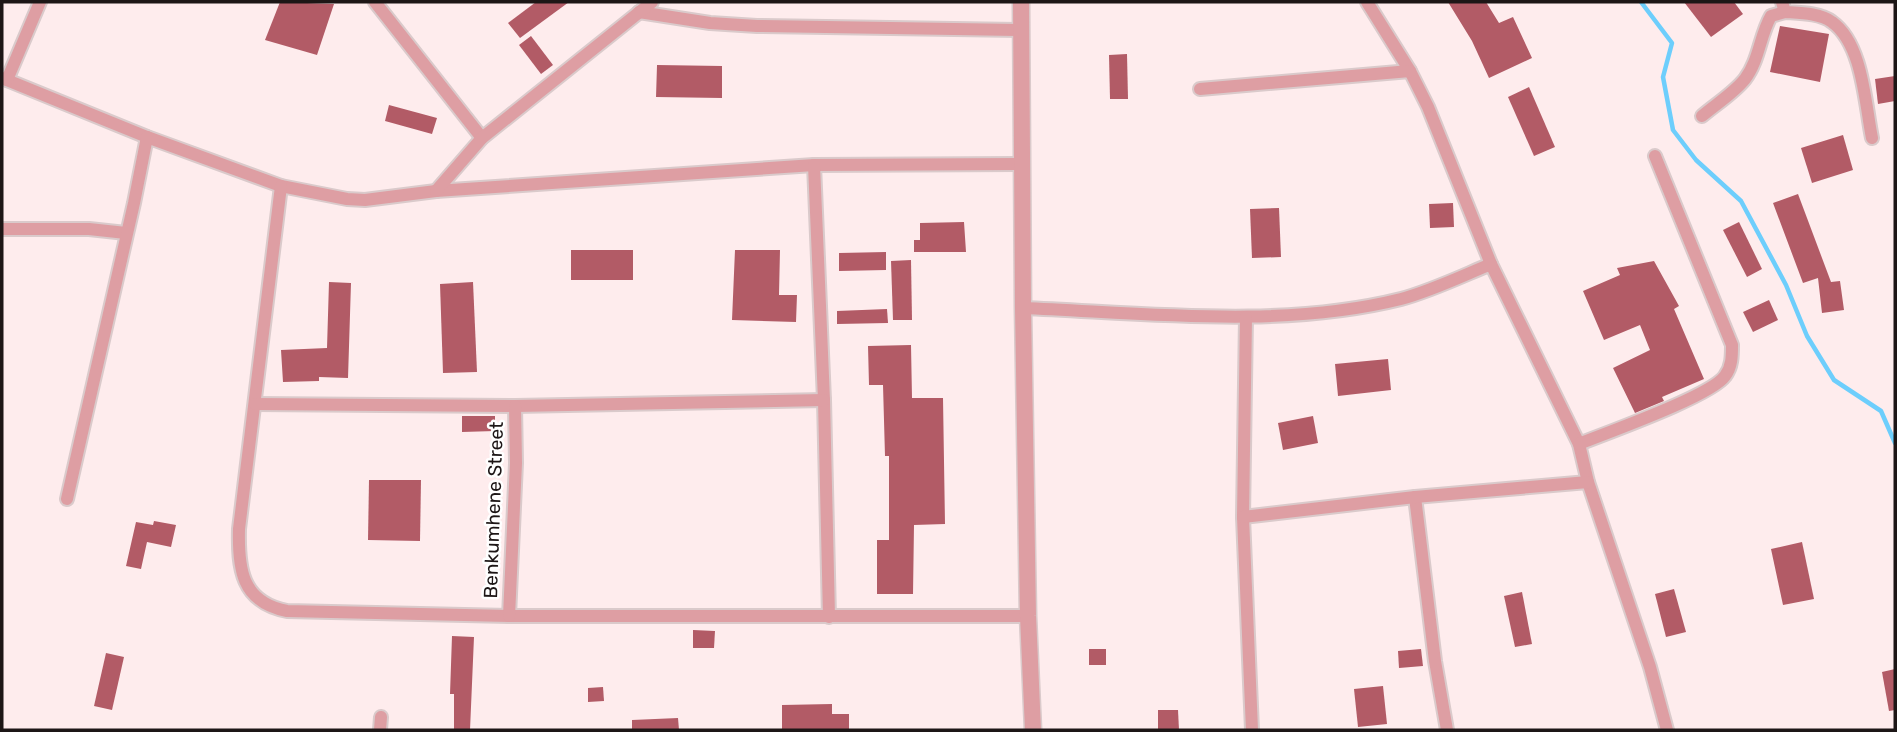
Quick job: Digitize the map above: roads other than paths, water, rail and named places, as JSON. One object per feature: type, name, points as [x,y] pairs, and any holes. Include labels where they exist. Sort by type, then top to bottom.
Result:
[{"type":"street","points":[[40,2],[4,79],[147,137],[281,186],[347,199],[365,200],[436,191],[814,165],[1023,164]]},
{"type":"street","points":[[375,2],[482,138]]},
{"type":"street","points":[[436,191],[482,138],[652,2]]},
{"type":"street","points":[[1021,2],[1023,308],[1032,730]]},
{"type":"street","points":[[1367,2],[1410,71],[1428,107],[1491,264],[1578,444],[1588,482],[1650,667],[1667,730]]},
{"type":"street","points":[[1702,116],[1744,80],[1764,28],[1771,16],[1784,7],[1831,21],[1846,36],[1855,53],[1872,138]]},
{"type":"street","points":[[639,12],[710,23],[757,26],[1021,30]]},
{"type":"street","points":[[1200,89],[1410,71]]},
{"type":"street","points":[[67,499],[147,137]]},
{"type":"street","points":[[1578,444],[1698,395],[1725,377],[1732,360],[1732,345],[1655,156]]},
{"type":"street","points":[[814,165],[824,400],[829,617]]},
{"type":"street","points":[[281,186],[239,529],[240,571],[248,587],[265,602],[287,611],[509,616],[1028,616]]},
{"type":"street","points":[[2,229],[89,229],[126,233]]},
{"type":"street","points":[[1023,308],[1246,317],[1330,313],[1404,298],[1491,264]]},
{"type":"street","points":[[1246,317],[1243,517],[1252,730]]},
{"type":"street","points":[[255,404],[515,406],[824,400]]},
{"type":"street","name":"Benkumhene Street","points":[[509,616],[516,463],[515,406]]},
{"type":"street","points":[[1243,517],[1415,497],[1588,482]]},
{"type":"street","points":[[1415,497],[1435,661],[1447,730]]},
{"type":"waterway","points":[[1641,2],[1672,43],[1663,77],[1673,130],[1696,160],[1741,201],[1786,285],[1807,336],[1834,380],[1881,411],[1895,443]]}]
